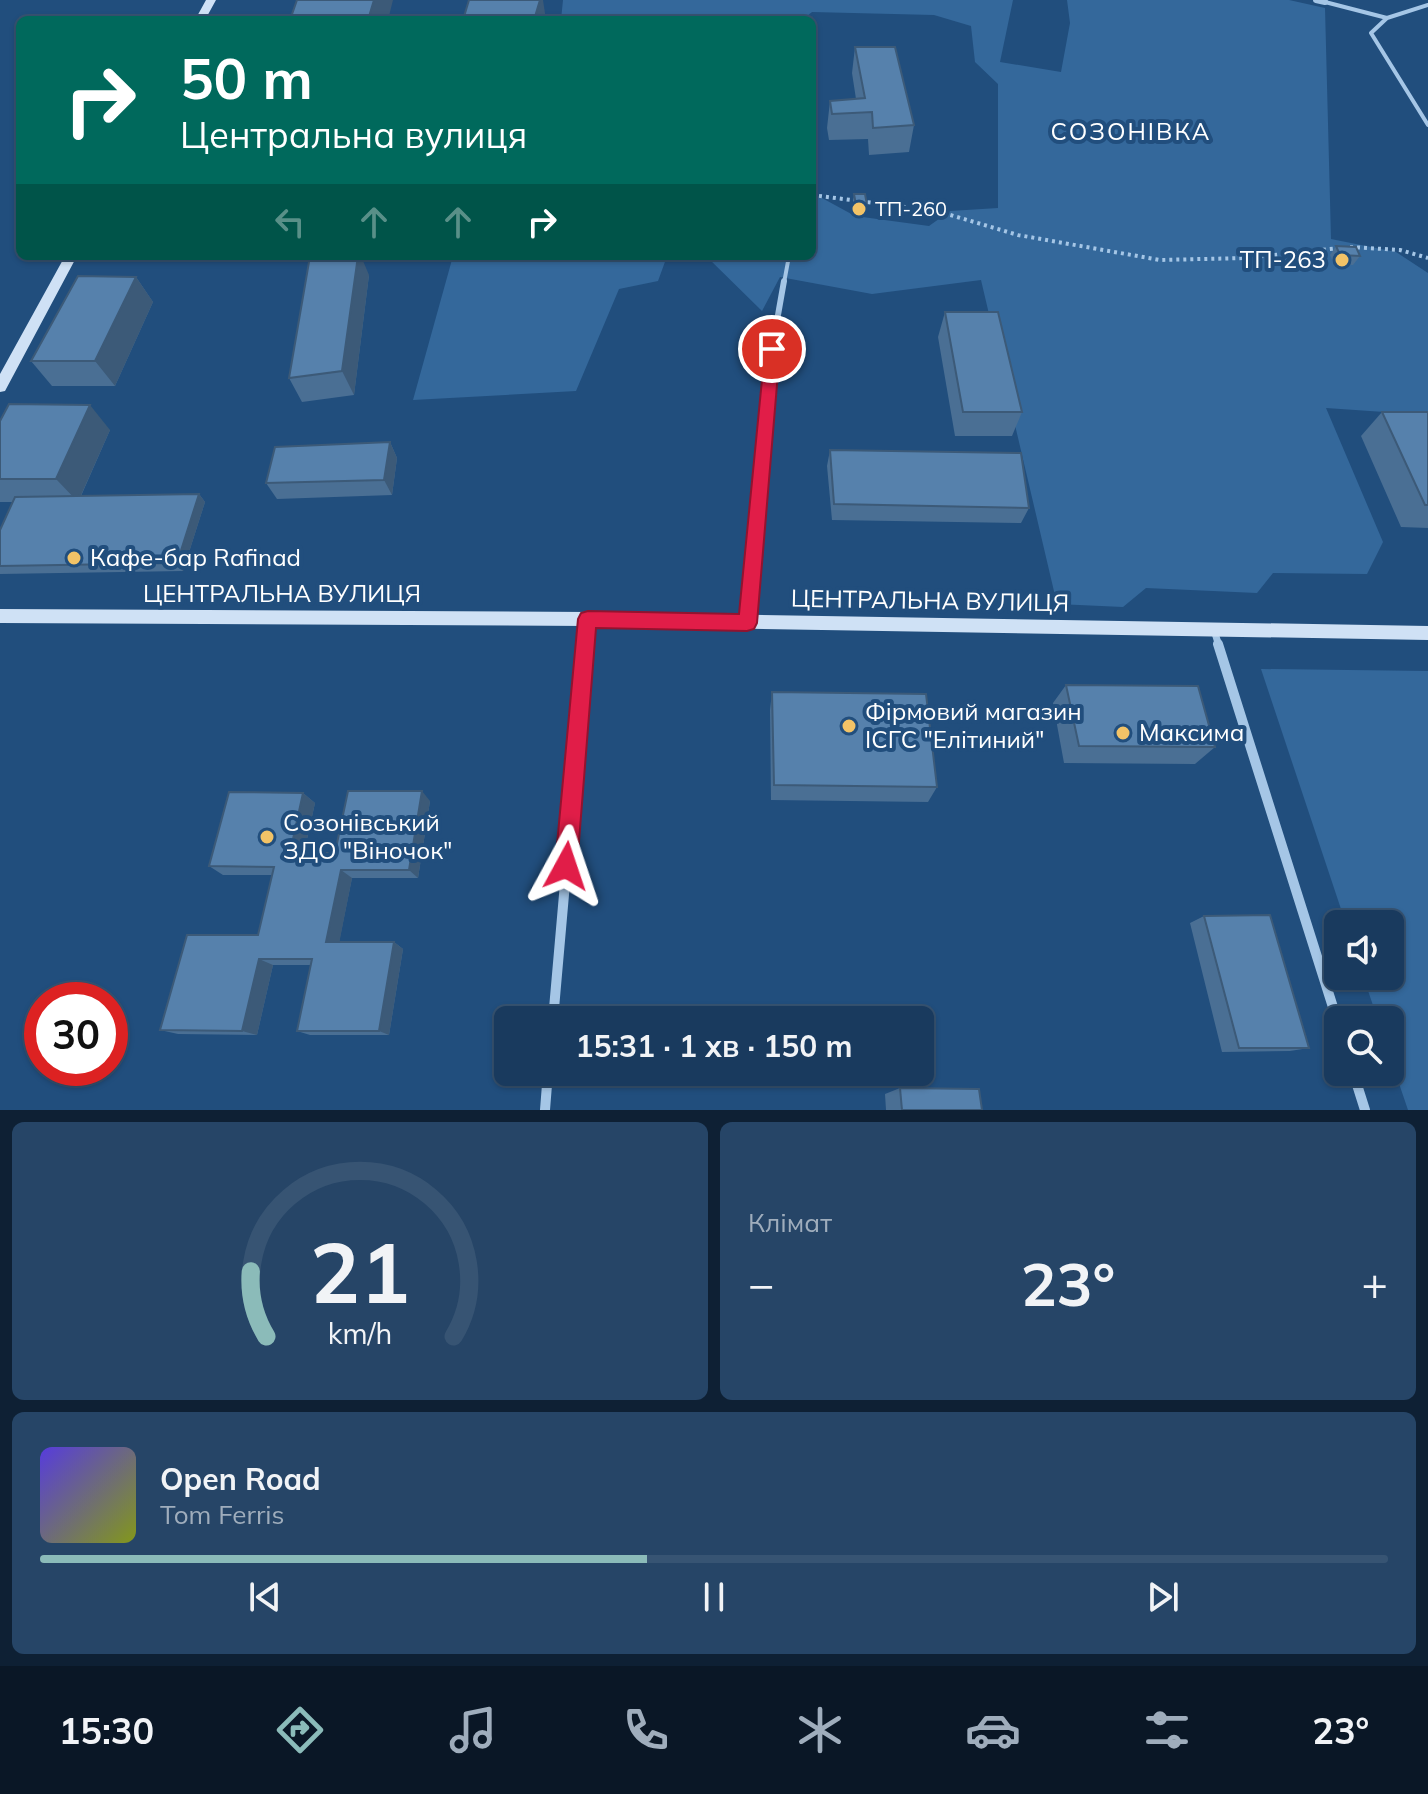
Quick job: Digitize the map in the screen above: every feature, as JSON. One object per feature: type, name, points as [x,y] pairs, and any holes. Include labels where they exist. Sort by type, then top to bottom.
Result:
[{"type":"street","points":[[1316,0],[1325,2]]},
{"type":"street","points":[[0,387],[69,260]]},
{"type":"street","name":"ЦЕНТРАЛЬНА ВУЛИЦЯ","points":[[0,616],[588,619],[1428,633]]},
{"type":"street","points":[[554,1006],[588,619]]},
{"type":"street","points":[[1213,629],[1333,1006]]},
{"type":"street","points":[[545,1110],[547,1086]]},
{"type":"street","points":[[1357,1086],[1365,1110]]},
{"type":"lane","points":[[1325,2],[1387,18]]},
{"type":"lane","points":[[1428,5],[1387,18],[1371,33],[1428,125]]},
{"type":"lane","points":[[747,623],[772,349],[788,260]]},
{"type":"path","points":[[816,196],[937,211],[1018,235],[1160,260],[1245,258],[1363,246],[1400,250],[1428,258]]},
{"type":"shaded area","points":[[563,0],[1013,0],[1000,62],[1061,72],[1070,23],[1067,0],[1289,0],[1325,8],[1331,239],[1396,252],[1428,273],[1428,415],[1326,408],[1383,542],[1367,574],[1273,573],[1257,593],[1146,588],[1123,607],[1057,604],[981,280],[872,294],[780,277],[762,311],[710,260],[816,260],[816,198],[822,198],[855,216],[929,226],[950,211],[998,208],[998,84],[975,62],[971,26],[934,15],[812,12],[807,16],[561,16]]},
{"type":"shaded area","points":[[452,260],[666,260],[658,281],[619,289],[576,391],[413,400]]},
{"type":"shaded area","points":[[1261,669],[1428,671],[1428,1110],[1408,1110],[1400,1086],[1404,1086],[1404,1006],[1373,1006],[1368,990],[1404,990],[1404,910],[1341,910]]},
{"type":"building","points":[[297,0],[374,0],[369,16],[291,16]]},
{"type":"building","points":[[469,0],[540,0],[535,16],[464,16]]},
{"type":"building","points":[[855,47],[895,47],[914,125],[873,128],[872,112],[832,114],[830,101],[865,98]]},
{"type":"building","points":[[854,194],[865,194],[867,205],[856,205]]},
{"type":"building","points":[[1336,246],[1356,247],[1360,256],[1340,255]]},
{"type":"building","points":[[309,260],[357,260],[342,371],[289,378]]},
{"type":"building","points":[[78,276],[136,277],[95,361],[31,361]]},
{"type":"building","points":[[945,312],[998,312],[1022,412],[963,412]]},
{"type":"building","points":[[9,404],[90,405],[56,479],[0,479],[0,421]]},
{"type":"building","points":[[1382,412],[1428,412],[1428,505],[1425,505]]},
{"type":"building","points":[[390,442],[384,480],[266,483],[275,447]]},
{"type":"building","points":[[830,450],[1021,453],[1029,508],[834,504]]},
{"type":"building","points":[[199,494],[177,563],[0,566],[0,530],[15,497]]},
{"type":"building","points":[[1066,685],[1198,686],[1215,747],[1079,746]]},
{"type":"building","points":[[772,692],[926,694],[937,787],[774,785]]},
{"type":"building","points":[[348,791],[422,791],[409,870],[341,870],[326,942],[394,942],[379,1031],[297,1031],[312,959],[259,959],[242,1031],[160,1030],[187,935],[258,935],[274,867],[209,866],[229,792],[303,793],[290,853],[335,853]]},
{"type":"building","points":[[1270,915],[1309,1048],[1239,1048],[1204,916]]},
{"type":"building","points":[[900,1088],[979,1089],[982,1110],[902,1110]]},
{"type":"place","name":"ТП-260","points":[[859,209]]},
{"type":"place","name":"ТП-263","points":[[1342,260]]},
{"type":"place","name":"Кафе-бар Rafinad","points":[[74,558]]},
{"type":"place","name":"Фірмовий магазин ІСГС \"Елітиний\"","points":[[849,726]]},
{"type":"place","name":"Максима","points":[[1123,733]]},
{"type":"place","name":"Созонівський ЗДО \"Віночок\"","points":[[267,837]]},
{"type":"district","name":"СОЗОНІВКА","points":[[1131,132]]},
{"type":"route","points":[[566,866],[588,619],[747,623],[772,349]]}]
